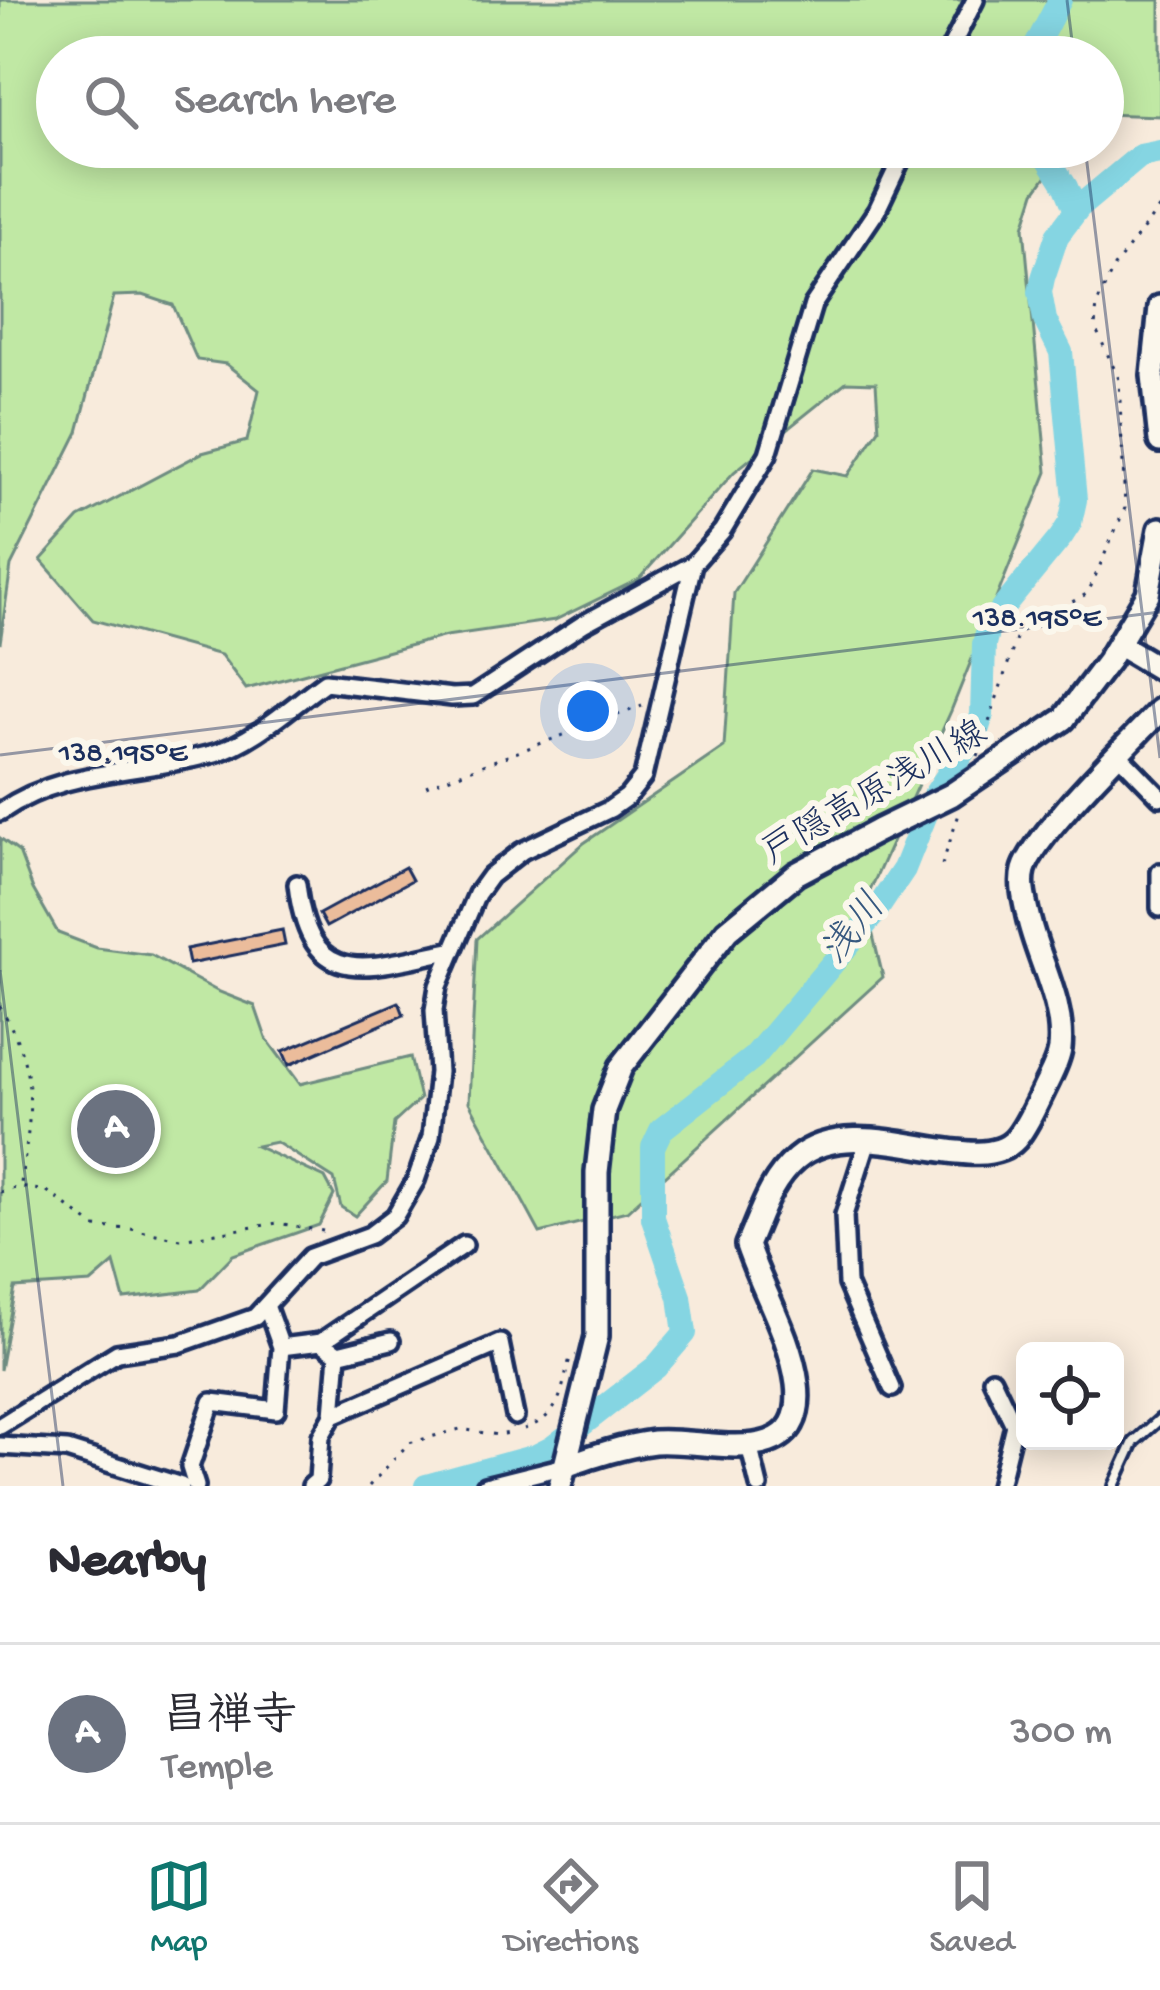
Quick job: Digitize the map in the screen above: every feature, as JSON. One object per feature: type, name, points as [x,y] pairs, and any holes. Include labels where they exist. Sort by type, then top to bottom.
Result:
[{"type":"main road","points":[[1160,307],[1153,374],[1160,441]]},
{"type":"main road","name":"戸隠高原浅川線","points":[[564,1468],[594,1348],[599,1269],[597,1172],[604,1110],[621,1067],[727,931],[796,874],[951,795],[1064,719],[1148,594],[1160,529]]},
{"type":"main road","points":[[1118,644],[1160,669]]},
{"type":"main road","points":[[564,1468],[621,1448],[658,1442],[750,1449],[781,1436],[795,1413],[797,1387],[787,1345],[747,1245],[758,1211],[776,1181],[812,1147],[897,1140],[968,1155],[1000,1151],[1015,1140],[1059,1054],[1060,1032],[1034,943],[1024,872],[1034,849],[1160,710]]},
{"type":"street","points":[[957,36],[975,0]]},
{"type":"street","points":[[0,812],[54,784],[213,754],[239,744],[325,682],[473,696],[583,624],[693,564],[744,499],[768,454],[814,305],[877,210],[898,168]]},
{"type":"street","points":[[0,1426],[118,1353],[216,1334],[267,1308],[310,1257],[380,1230],[395,1216],[416,1180],[431,1137],[438,1072],[434,1010],[450,952],[490,876],[522,850],[550,840],[627,797],[643,777],[693,564]]},
{"type":"street","points":[[1119,755],[1160,797]]},
{"type":"street","points":[[1160,872],[1160,908]]},
{"type":"street","points":[[297,884],[301,917],[310,936],[320,952],[338,964],[358,968],[450,952]]},
{"type":"street","points":[[868,1140],[844,1215],[847,1284],[892,1388]]},
{"type":"street","points":[[281,1347],[321,1342],[464,1245]]},
{"type":"street","points":[[196,1486],[190,1467],[212,1402],[276,1410],[281,1347],[267,1308]]},
{"type":"street","points":[[338,1354],[391,1340]]},
{"type":"street","points":[[321,1342],[338,1354]]},
{"type":"street","points":[[332,1414],[500,1343],[515,1416]]},
{"type":"street","points":[[311,1486],[318,1480],[321,1436],[332,1414],[338,1354]]},
{"type":"street","points":[[992,1379],[1014,1425],[999,1486]]},
{"type":"street","points":[[0,1446],[67,1450],[181,1486]]},
{"type":"street","points":[[750,1449],[759,1486]]},
{"type":"street","points":[[485,1486],[564,1468]]},
{"type":"lane","points":[[1114,1486],[1134,1442],[1160,1419]]},
{"type":"path","points":[[976,760],[1018,633],[1088,593],[1125,508],[1119,379],[1095,327],[1096,304],[1114,267],[1160,207]]},
{"type":"path","points":[[426,786],[661,699]]},
{"type":"path","points":[[942,865],[962,802]]},
{"type":"path","points":[[0,1006],[28,1066],[32,1098],[20,1186]]},
{"type":"path","points":[[0,1192],[20,1186],[47,1191],[95,1227],[181,1238],[277,1223],[326,1231],[351,1242]]},
{"type":"path","points":[[369,1486],[409,1443],[460,1429],[497,1435],[544,1422],[556,1410],[570,1358],[594,1348]]},
{"type":"green space","points":[[0,0],[1160,0],[1160,116],[1124,115],[1124,36],[36,36],[36,168],[1052,168],[1035,192],[1024,227],[1047,472],[951,711],[865,902],[883,977],[627,1211],[540,1233],[469,1102],[477,939],[584,843],[724,747],[734,593],[813,469],[848,476],[879,429],[876,383],[846,382],[734,472],[639,579],[555,620],[446,636],[246,689],[221,655],[93,620],[41,560],[79,518],[202,453],[247,441],[259,390],[226,364],[197,360],[173,305],[143,295],[114,296],[78,432],[11,566],[0,643]]},
{"type":"green space","points":[[0,838],[19,852],[58,933],[97,948],[151,955],[255,1006],[266,1038],[300,1084],[410,1057],[420,1099],[394,1123],[387,1181],[355,1216],[341,1207],[334,1179],[276,1142],[256,1146],[325,1178],[334,1195],[319,1225],[233,1255],[199,1290],[124,1299],[114,1263],[91,1283],[15,1288],[0,1370]]},
{"type":"building","points":[[405,867],[412,880],[326,927],[319,914]]},
{"type":"building","points":[[282,930],[285,945],[189,964],[186,949]]},
{"type":"building","points":[[399,1002],[404,1015],[289,1065],[283,1051]]},
{"type":"waterway","points":[[1041,36],[1060,0]]},
{"type":"waterway","name":"浅川","points":[[426,1486],[552,1448],[656,1367],[685,1333],[680,1297],[653,1218],[653,1147],[661,1130],[754,1057],[874,914],[904,869],[932,799],[977,731],[989,625],[1061,537],[1075,500],[1061,352],[1045,320],[1040,292],[1043,278],[1057,236],[1079,207],[1140,156],[1160,152]]},
{"type":"waterway","points":[[1054,168],[1076,211]]},
{"type":"place","name":"昌禅寺","points":[[116,1129]]}]
